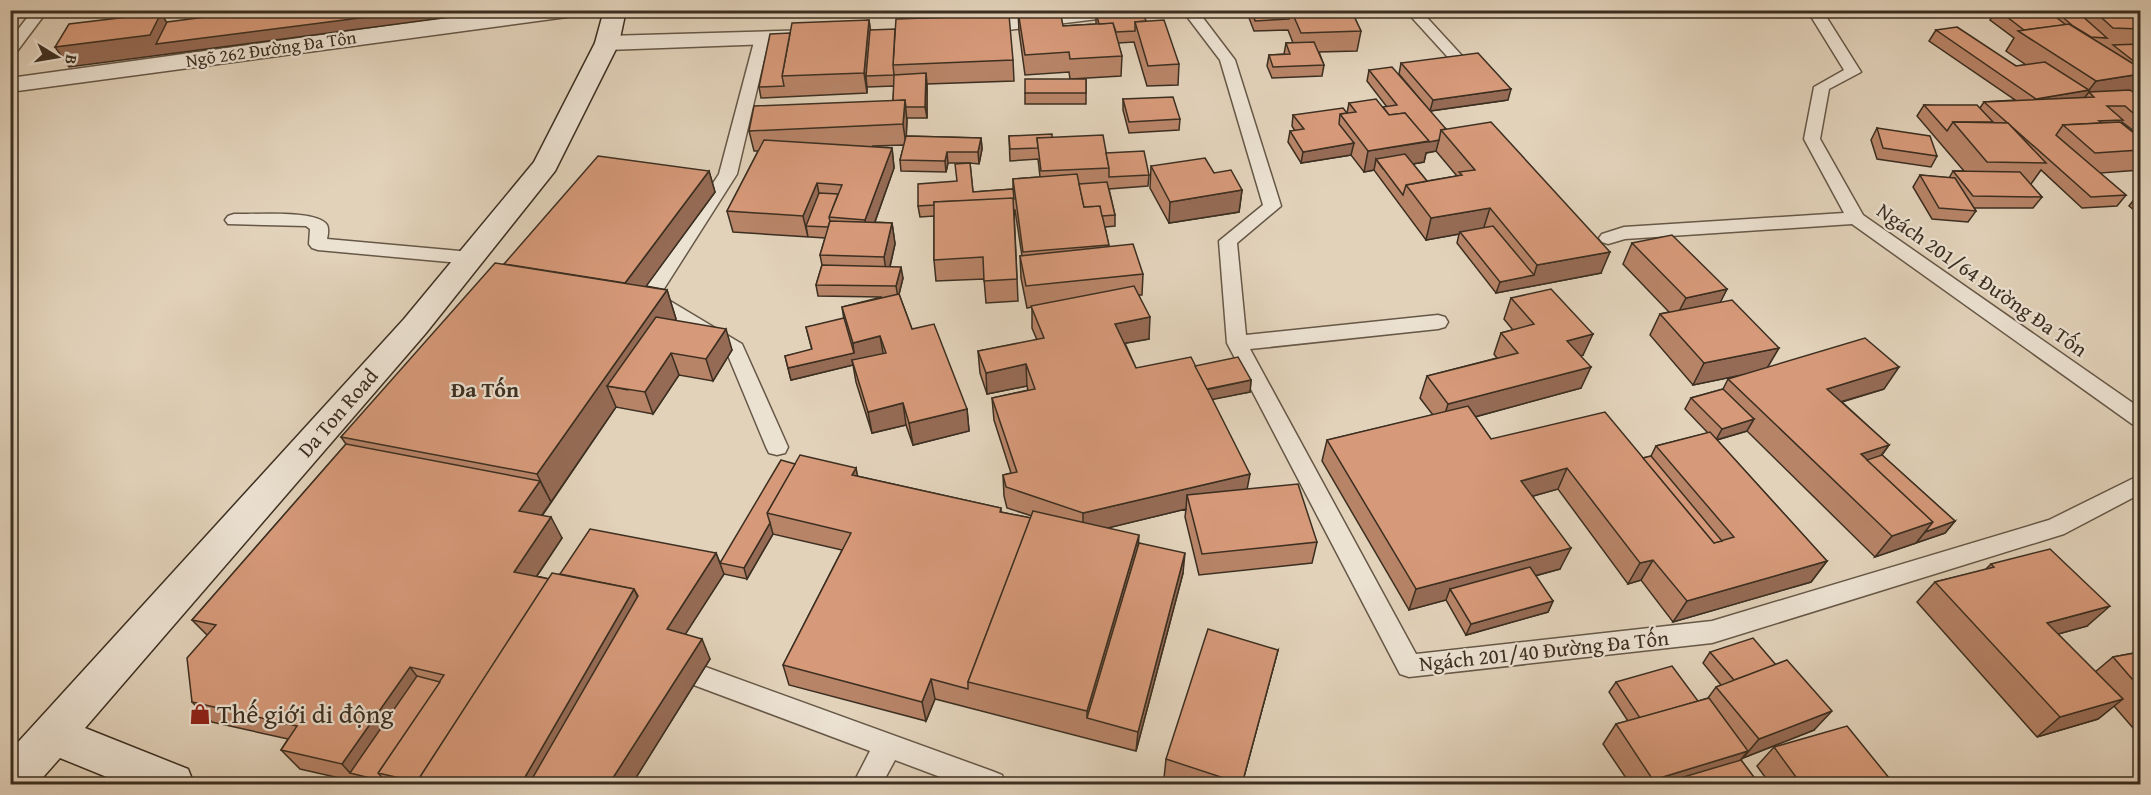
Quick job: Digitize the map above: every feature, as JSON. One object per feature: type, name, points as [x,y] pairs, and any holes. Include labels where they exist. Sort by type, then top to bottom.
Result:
[{"type":"street","name":"Ngõ 262 Đường Đa Tôn","points":[[12,86],[567,10]]},
{"type":"street","name":"Da Ton Road","points":[[10,783],[407,334],[546,165],[607,43],[615,10]]},
{"type":"street","points":[[944,30],[1114,10]]},
{"type":"street","points":[[607,43],[840,37]]},
{"type":"street","points":[[53,735],[173,784]]},
{"type":"lane","points":[[10,51],[41,10]]},
{"type":"lane","name":"Ngách 201/40 Đường Đa Tốn","points":[[1189,10],[1227,60],[1272,206],[1228,242],[1237,343],[1409,666],[1712,632],[2056,527],[2140,484]]},
{"type":"lane","points":[[1412,10],[1460,62]]},
{"type":"lane","name":"Ngách 201/64 Đường Đa Tốn","points":[[1814,10],[1853,72],[1822,87],[1812,139],[1856,218],[2140,418]]},
{"type":"lane","points":[[762,38],[728,174],[649,297],[735,349],[777,447]]},
{"type":"lane","points":[[1608,237],[1624,232],[1856,218]]},
{"type":"lane","points":[[234,220],[310,221],[319,227],[318,244],[471,258]]},
{"type":"lane","points":[[1237,343],[1438,322]]},
{"type":"lane","points":[[700,676],[887,748],[992,784]]},
{"type":"lane","points":[[867,784],[887,748]]},
{"type":"building","points":[[259,10],[422,10],[156,44],[167,22]]},
{"type":"building","points":[[1060,10],[1063,26],[1113,23],[1122,56],[1070,59],[1069,52],[1025,55],[1018,11]]},
{"type":"building","points":[[1142,10],[1146,21],[1135,22],[1135,31],[1116,32],[1113,23],[1099,24],[1096,13]]},
{"type":"building","points":[[1252,10],[1291,10],[1289,19],[1255,21]]},
{"type":"building","points":[[1291,10],[1351,10],[1361,31],[1301,33]]},
{"type":"building","points":[[1998,10],[2047,10],[2066,25],[2024,30]]},
{"type":"building","points":[[2093,10],[2140,10],[2140,29],[2113,28]]},
{"type":"building","points":[[161,13],[150,35],[55,47],[69,24]]},
{"type":"building","points":[[2059,14],[2080,14],[2107,38],[2091,37]]},
{"type":"building","points":[[1009,15],[1013,60],[893,65],[896,19]]},
{"type":"building","points":[[869,20],[864,73],[782,76],[792,23]]},
{"type":"building","points":[[1164,20],[1179,64],[1148,66],[1135,22]]},
{"type":"building","points":[[2069,24],[2140,68],[2140,74],[2096,81],[2018,31]]},
{"type":"building","points":[[1957,27],[2016,66],[2045,62],[2089,90],[2036,99],[1936,30]]},
{"type":"building","points":[[895,29],[894,75],[866,76],[870,30]]},
{"type":"building","points":[[790,33],[782,76],[784,86],[759,87],[770,34]]},
{"type":"building","points":[[1314,42],[1324,65],[1273,67],[1269,55],[1290,54],[1286,43]]},
{"type":"building","points":[[2140,44],[2140,66],[2113,45]]},
{"type":"building","points":[[1478,53],[1511,89],[1433,100],[1401,63]]},
{"type":"building","points":[[1392,67],[1446,129],[1441,130],[1439,140],[1429,142],[1405,113],[1389,115],[1383,107],[1397,105],[1369,70]]},
{"type":"building","points":[[926,73],[925,107],[906,107],[905,100],[893,101],[894,75]]},
{"type":"building","points":[[1025,79],[1086,79],[1086,93],[1025,93]]},
{"type":"building","points":[[2130,90],[2140,94],[2140,119],[2125,106],[2107,106],[2123,120],[2063,125],[2056,135],[2126,195],[2091,197],[1984,102],[2094,97],[2089,92]]},
{"type":"building","points":[[1173,97],[1180,119],[1129,122],[1123,99]]},
{"type":"building","points":[[1376,99],[1389,115],[1405,113],[1429,141],[1368,151],[1340,114],[1356,112],[1349,103]]},
{"type":"building","points":[[905,100],[903,124],[749,131],[754,106]]},
{"type":"building","points":[[1924,105],[1977,105],[1993,122],[1953,122],[1947,131]]},
{"type":"building","points":[[1343,108],[1347,113],[1340,114],[1339,124],[1354,143],[1303,152],[1290,131],[1304,129],[1293,115]]},
{"type":"building","points":[[1491,122],[1610,252],[1537,265],[1490,208],[1431,218],[1406,185],[1462,175],[1459,172],[1475,170],[1441,130]]},
{"type":"building","points":[[1953,122],[2008,123],[2046,163],[1987,162]]},
{"type":"building","points":[[2120,122],[2140,138],[2140,150],[2095,153],[2063,125]]},
{"type":"building","points":[[1877,128],[1930,136],[1937,156],[1883,148]]},
{"type":"building","points":[[1052,134],[1052,138],[1037,138],[1038,148],[1010,149],[1009,136]]},
{"type":"building","points":[[1103,135],[1109,168],[1041,171],[1037,138]]},
{"type":"building","points":[[906,136],[981,138],[978,152],[947,152],[945,161],[900,160]]},
{"type":"building","points":[[764,140],[892,148],[865,220],[829,217],[842,185],[817,183],[803,216],[727,211]]},
{"type":"building","points":[[1144,151],[1149,175],[1109,177],[1106,153]]},
{"type":"building","points":[[1405,154],[1427,181],[1406,185],[1403,195],[1376,159]]},
{"type":"building","points":[[598,156],[709,171],[625,283],[504,264]]},
{"type":"building","points":[[1205,158],[1214,173],[1231,170],[1242,190],[1170,202],[1151,166]]},
{"type":"building","points":[[970,163],[973,192],[1013,189],[1014,199],[934,202],[934,205],[918,206],[918,184],[957,181],[955,164]]},
{"type":"building","points":[[1953,171],[2020,172],[2042,197],[1973,196]]},
{"type":"building","points":[[1077,174],[1084,207],[1100,206],[1109,245],[1023,252],[1013,179]]},
{"type":"building","points":[[1920,175],[1955,178],[1976,211],[1939,208]]},
{"type":"building","points":[[1107,182],[1115,215],[1102,216],[1100,206],[1084,207],[1079,184]]},
{"type":"building","points":[[819,193],[838,194],[829,217],[828,227],[806,226]]},
{"type":"building","points":[[1013,198],[1017,279],[984,281],[983,257],[934,260],[934,202]]},
{"type":"building","points":[[830,221],[892,223],[884,257],[820,255]]},
{"type":"building","points":[[1493,226],[1534,275],[1500,282],[1460,232]]},
{"type":"building","points":[[1672,235],[1727,289],[1686,298],[1632,243]]},
{"type":"building","points":[[1133,244],[1143,274],[1026,286],[1020,256]]},
{"type":"building","points":[[495,263],[667,290],[537,474],[341,437]]},
{"type":"building","points":[[822,265],[901,267],[896,286],[816,285]]},
{"type":"building","points":[[1134,286],[1150,317],[1115,324],[1136,368],[1191,357],[1250,474],[1083,513],[1006,487],[1003,475],[1017,472],[992,398],[1035,389],[1026,364],[986,373],[978,351],[1044,338],[1031,306]]},
{"type":"building","points":[[1551,289],[1593,334],[1567,341],[1591,367],[1448,404],[1427,376],[1518,353],[1501,333],[1534,324],[1511,298]]},
{"type":"building","points":[[899,294],[912,329],[934,324],[967,409],[909,423],[903,403],[868,412],[852,360],[886,353],[880,336],[853,343],[842,307]]},
{"type":"building","points":[[1732,300],[1779,348],[1704,363],[1660,314]]},
{"type":"building","points":[[656,317],[726,329],[706,359],[671,353],[645,392],[607,386]]},
{"type":"building","points":[[844,318],[854,353],[788,368],[785,356],[812,349],[806,327]]},
{"type":"building","points":[[1865,338],[1899,367],[1827,389],[1889,445],[1861,454],[1933,522],[1892,536],[1728,379]]},
{"type":"building","points":[[1238,357],[1251,380],[1207,389],[1195,366]]},
{"type":"building","points":[[1723,389],[1754,419],[1722,429],[1691,398]]},
{"type":"building","points":[[1468,406],[1491,439],[1605,412],[1714,543],[1734,537],[1656,446],[1710,432],[1827,561],[1687,601],[1653,560],[1640,563],[1567,468],[1521,481],[1571,548],[1416,589],[1327,440]]},
{"type":"building","points":[[346,444],[540,481],[519,511],[551,517],[514,572],[549,579],[420,777],[426,784],[378,773],[444,675],[410,667],[342,764],[281,750],[297,726],[192,702],[187,658],[216,625],[192,620]]},
{"type":"building","points":[[800,455],[856,468],[852,475],[1001,508],[1000,512],[1031,518],[968,682],[968,689],[931,679],[922,702],[783,665],[851,533],[767,513]]},
{"type":"building","points":[[1882,455],[1955,521],[1925,532],[1933,522],[1867,460]]},
{"type":"building","points":[[1651,456],[1722,541],[1714,543],[1643,458]]},
{"type":"building","points":[[781,460],[795,464],[767,513],[770,523],[744,568],[720,563]]},
{"type":"building","points":[[1298,484],[1317,542],[1202,554],[1187,495]]},
{"type":"building","points":[[1033,511],[1139,535],[1087,711],[968,682]]},
{"type":"building","points":[[590,529],[716,553],[667,629],[702,639],[609,784],[529,784],[638,596],[634,589],[560,574]]},
{"type":"building","points":[[1139,543],[1185,553],[1138,732],[1087,718]]},
{"type":"building","points":[[2050,549],[2110,606],[2047,623],[2123,699],[2060,717],[1935,582],[1994,567],[1991,564]]},
{"type":"building","points":[[1530,567],[1553,601],[1471,624],[1450,589]]},
{"type":"building","points":[[552,573],[634,589],[521,784],[452,784],[420,777]]},
{"type":"building","points":[[1208,629],[1278,650],[1242,784],[1166,759]]},
{"type":"building","points":[[1753,638],[1776,665],[1734,680],[1710,652]]},
{"type":"building","points":[[2140,652],[2140,688],[2113,657]]},
{"type":"building","points":[[1787,660],[1832,711],[1759,739],[1716,687]]},
{"type":"building","points":[[1672,666],[1698,701],[1640,718],[1616,682]]},
{"type":"building","points":[[417,676],[440,682],[378,773],[386,782],[350,773]]},
{"type":"building","points":[[1709,698],[1748,751],[1653,780],[1616,724]]},
{"type":"building","points":[[1847,726],[1894,784],[1801,784],[1774,747]]},
{"type":"building","points":[[1741,760],[1759,784],[1660,784]]},
{"type":"place","name":"Thế giới di động","points":[[200,714]]},
{"type":"district","name":"Đa Tốn","points":[[485,389]]}]
